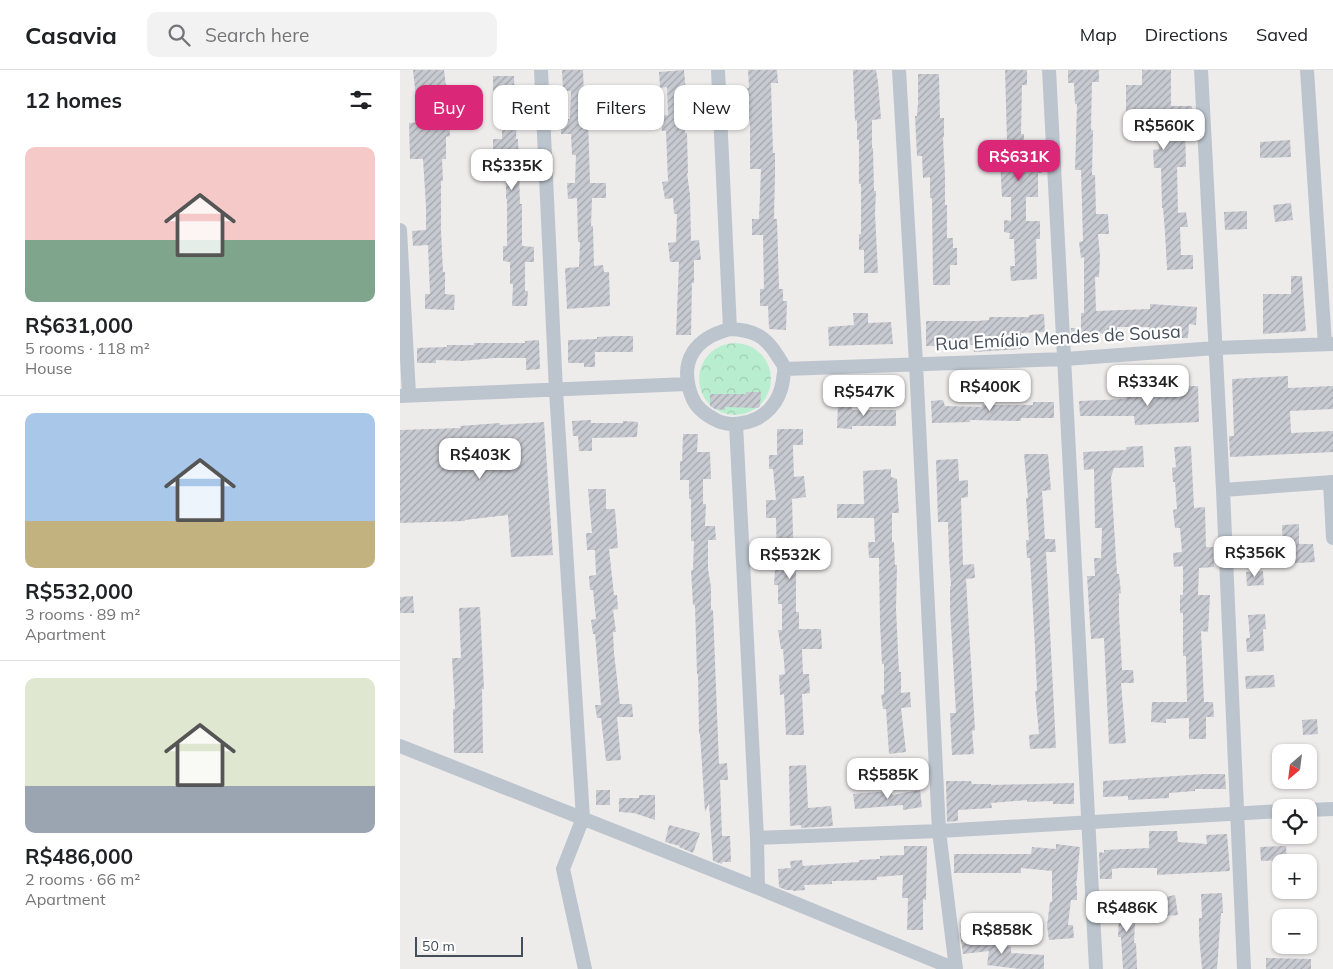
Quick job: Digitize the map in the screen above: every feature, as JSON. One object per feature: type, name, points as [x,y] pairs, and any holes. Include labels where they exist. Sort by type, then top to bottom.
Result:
[{"type":"street","points":[[541,70],[556,390],[583,818],[564,869],[585,969]]},
{"type":"street","points":[[718,70],[730,328]]},
{"type":"street","points":[[400,746],[758,888],[955,969],[939,831],[916,364],[899,70]]},
{"type":"street","points":[[1049,70],[1096,969]]},
{"type":"street","points":[[1201,70],[1223,490],[1244,969]]},
{"type":"street","points":[[1308,70],[1329,344]]},
{"type":"street","points":[[400,230],[405,395],[687,384]]},
{"type":"street","points":[[730,328],[745,330],[760,336],[772,346],[785,369],[778,399],[770,409],[760,417],[749,422],[736,424],[719,422],[704,413],[693,400],[687,384],[687,368],[692,354],[702,341],[715,333],[730,328]]},
{"type":"street","name":"Rua Emídio Mendes de Sousa","points":[[785,369],[1065,358],[1216,348],[1329,344]]},
{"type":"street","points":[[736,424],[758,888]]},
{"type":"street","points":[[1223,490],[1331,482],[1333,538]]},
{"type":"street","points":[[1317,810],[1333,809]]},
{"type":"street","points":[[757,838],[939,831],[1272,812]]},
{"type":"green space","points":[[742,343],[761,353],[769,365],[771,379],[769,393],[761,405],[749,413],[728,415],[709,405],[701,393],[699,372],[709,353],[721,345]]},
{"type":"building","points":[[413,70],[444,70],[446,85],[415,85],[415,89]]},
{"type":"building","points":[[562,70],[583,70],[584,85],[578,85],[578,130],[588,130],[590,183],[606,183],[606,198],[592,198],[591,226],[593,226],[594,266],[603,265],[604,272],[609,272],[610,306],[567,309],[565,268],[579,267],[580,242],[578,242],[577,198],[568,199],[567,183],[575,183],[576,155],[572,155],[571,134],[561,134],[561,130],[568,130],[571,91],[568,91],[568,85],[563,85]]},
{"type":"building","points":[[684,70],[685,85],[674,85],[674,130],[685,130],[685,133],[687,133],[691,241],[699,240],[701,260],[694,260],[691,335],[676,335],[679,262],[670,262],[668,243],[676,242],[677,214],[674,214],[673,198],[665,199],[662,182],[668,181],[666,131],[662,130],[664,130],[664,116],[668,115],[667,87],[660,85],[659,72]]},
{"type":"building","points":[[748,70],[777,70],[778,83],[771,83],[773,153],[775,153],[774,219],[777,219],[779,289],[783,289],[783,301],[787,301],[786,330],[769,329],[768,306],[760,306],[760,289],[764,289],[763,235],[752,235],[752,219],[759,219],[761,169],[750,169]]},
{"type":"building","points":[[853,70],[876,70],[878,82],[881,119],[872,120],[872,148],[874,191],[876,191],[875,213],[878,273],[864,273],[864,250],[859,250],[859,234],[861,234],[861,184],[859,184],[859,140],[857,140],[857,120],[855,121]]},
{"type":"building","points":[[1005,70],[1027,70],[1027,85],[1022,85],[1021,134],[1024,134],[1024,157],[1040,156],[1042,173],[1038,173],[1038,197],[1026,197],[1026,221],[1040,221],[1040,239],[1036,239],[1037,279],[1011,281],[1010,266],[1015,266],[1014,239],[1009,239],[1010,233],[1004,232],[1004,220],[1011,221],[1011,197],[1002,197],[999,141],[1007,141]]},
{"type":"building","points":[[1068,70],[1099,70],[1099,82],[1092,82],[1092,175],[1095,175],[1096,214],[1108,214],[1109,234],[1098,234],[1100,256],[1099,277],[1095,277],[1096,311],[1150,309],[1150,304],[1197,307],[1196,325],[1189,324],[1188,338],[1176,338],[1176,331],[1149,330],[1149,327],[1117,327],[1117,333],[1096,334],[1097,344],[1072,344],[1071,328],[1081,328],[1081,313],[1084,313],[1084,257],[1081,258],[1079,242],[1083,241],[1081,170],[1075,170],[1077,104],[1075,104],[1074,83],[1068,83]]},
{"type":"building","points":[[1142,70],[1171,70],[1171,106],[1192,106],[1192,124],[1185,124],[1186,167],[1177,167],[1178,213],[1186,212],[1188,227],[1180,227],[1181,255],[1193,255],[1193,269],[1167,270],[1161,168],[1154,168],[1153,150],[1159,149],[1158,125],[1126,126],[1126,85],[1142,85]]},
{"type":"building","points":[[918,74],[939,74],[940,118],[944,118],[947,238],[953,238],[953,248],[957,248],[957,265],[950,265],[950,285],[933,285],[930,177],[923,178],[922,156],[917,156],[915,116],[917,116],[918,103]]},
{"type":"building","points":[[493,76],[514,76],[514,85],[493,85]]},
{"type":"building","points":[[415,122],[415,130],[450,130],[450,136],[446,137],[446,159],[442,159],[441,230],[445,294],[455,295],[454,310],[425,309],[425,294],[430,294],[428,245],[413,246],[412,231],[426,230],[423,159],[410,159],[409,123]]},
{"type":"building","points":[[502,130],[516,130],[520,204],[522,204],[522,246],[534,247],[534,262],[525,262],[525,291],[528,291],[527,306],[512,306],[513,284],[510,284],[510,262],[503,261],[503,246],[507,246],[506,176],[500,176],[501,154],[493,154],[493,139],[502,139]]},
{"type":"building","points":[[1290,140],[1291,157],[1260,158],[1260,142]]},
{"type":"building","points":[[1291,203],[1293,220],[1275,222],[1273,205]]},
{"type":"building","points":[[1247,211],[1247,229],[1225,230],[1224,212]]},
{"type":"building","points":[[1291,276],[1302,276],[1306,331],[1263,334],[1263,294],[1291,294]]},
{"type":"building","points":[[853,313],[868,313],[868,323],[891,322],[893,344],[829,346],[828,327],[854,325]]},
{"type":"building","points":[[1044,314],[1045,332],[1021,333],[1021,349],[974,352],[973,345],[926,346],[926,321],[977,321],[989,320],[989,317],[1029,317],[1029,315]]},
{"type":"building","points":[[633,336],[633,352],[595,352],[595,367],[584,367],[584,363],[568,363],[568,340]]},
{"type":"building","points":[[539,340],[540,369],[526,370],[526,358],[462,361],[436,360],[436,363],[417,363],[417,348],[474,345],[474,343],[525,343],[525,341]]},
{"type":"building","points":[[1288,376],[1288,388],[1333,386],[1333,409],[1290,411],[1291,433],[1333,431],[1333,452],[1230,457],[1229,436],[1234,436],[1232,379]]},
{"type":"building","points":[[1182,386],[1198,386],[1199,422],[1135,425],[1134,416],[1080,416],[1079,401],[1126,399],[1125,388],[1152,387],[1152,396],[1182,396]]},
{"type":"building","points":[[746,392],[761,392],[760,406],[758,408],[725,407],[725,410],[715,409],[710,406],[710,394],[746,394]]},
{"type":"building","points":[[943,400],[945,406],[982,407],[982,405],[1033,405],[1033,402],[1054,402],[1054,418],[1021,418],[1021,421],[970,420],[970,422],[932,423],[931,401]]},
{"type":"building","points":[[838,404],[852,404],[852,410],[896,410],[896,426],[852,426],[852,429],[837,428]]},
{"type":"building","points":[[591,420],[591,423],[638,422],[637,437],[592,438],[592,451],[579,451],[578,436],[573,436],[572,421]]},
{"type":"building","points":[[544,422],[553,555],[511,557],[508,515],[465,521],[400,523],[400,430]]},
{"type":"building","points":[[777,429],[803,429],[803,445],[793,445],[794,477],[804,476],[806,497],[792,499],[796,612],[799,612],[799,629],[821,629],[822,649],[802,649],[803,674],[809,674],[810,693],[802,694],[804,735],[786,735],[784,694],[780,695],[779,675],[785,674],[783,649],[781,649],[778,630],[782,630],[782,604],[778,604],[778,585],[774,585],[775,570],[777,570],[776,518],[766,518],[766,500],[776,500],[773,469],[769,469],[769,455],[777,455]]},
{"type":"building","points":[[683,434],[698,434],[697,452],[710,452],[711,479],[703,479],[703,504],[706,504],[705,526],[715,526],[716,540],[708,540],[708,569],[711,587],[711,610],[713,610],[719,764],[727,763],[728,780],[720,780],[722,836],[730,836],[731,862],[722,862],[722,864],[713,861],[709,803],[705,812],[699,734],[695,605],[693,605],[691,570],[693,570],[694,541],[691,541],[691,499],[689,499],[689,480],[680,480]]},
{"type":"building","points":[[1143,446],[1144,467],[1114,468],[1111,477],[1117,574],[1119,574],[1121,593],[1119,594],[1119,614],[1122,670],[1133,670],[1134,683],[1121,683],[1126,743],[1109,744],[1104,638],[1091,639],[1087,576],[1095,576],[1094,558],[1101,558],[1102,528],[1095,528],[1094,469],[1084,470],[1083,452],[1126,450],[1126,447]]},
{"type":"building","points":[[1191,446],[1194,508],[1205,507],[1206,547],[1213,547],[1214,567],[1199,568],[1198,595],[1210,595],[1208,632],[1201,631],[1204,702],[1213,702],[1214,717],[1206,717],[1206,739],[1189,739],[1189,718],[1166,719],[1166,723],[1151,722],[1152,702],[1187,702],[1186,656],[1183,656],[1183,613],[1180,613],[1180,595],[1183,595],[1183,566],[1174,567],[1173,553],[1182,552],[1180,528],[1175,528],[1173,510],[1177,509],[1172,468],[1176,467],[1174,447]]},
{"type":"building","points":[[1024,454],[1048,454],[1051,490],[1042,491],[1045,539],[1055,539],[1056,552],[1046,552],[1056,748],[1030,749],[1029,735],[1039,734],[1035,691],[1037,691],[1030,558],[1027,558],[1026,540],[1029,540]]},
{"type":"building","points":[[958,459],[959,481],[968,480],[968,497],[961,498],[963,565],[974,564],[975,578],[966,579],[975,730],[972,731],[974,754],[952,755],[950,713],[956,713],[950,608],[951,586],[948,522],[938,522],[936,460]]},
{"type":"building","points":[[891,469],[891,477],[897,479],[899,513],[892,513],[892,542],[894,542],[895,565],[897,565],[896,609],[899,672],[901,672],[901,693],[910,692],[911,707],[901,708],[906,752],[889,754],[886,709],[883,709],[881,695],[884,694],[884,664],[882,664],[880,623],[879,558],[869,558],[868,542],[875,542],[874,518],[837,518],[837,504],[864,504],[863,471]]},
{"type":"building","points":[[588,489],[606,489],[606,509],[615,509],[618,548],[609,549],[614,595],[617,595],[618,609],[613,610],[616,632],[613,632],[614,653],[620,704],[632,704],[633,717],[617,717],[621,760],[606,761],[601,718],[597,718],[595,705],[601,705],[595,634],[593,634],[591,620],[596,619],[593,590],[590,590],[589,576],[596,575],[595,550],[587,550],[586,533],[592,533]]},
{"type":"building","points":[[1299,524],[1299,544],[1313,544],[1315,562],[1280,564],[1279,553],[1283,553],[1282,525]]},
{"type":"building","points":[[1263,571],[1264,585],[1247,586],[1246,572]]},
{"type":"building","points":[[413,596],[414,613],[400,613],[400,597]]},
{"type":"building","points":[[480,607],[484,689],[482,689],[483,753],[454,753],[453,709],[455,709],[452,658],[461,658],[459,608]]},
{"type":"building","points":[[1265,614],[1266,629],[1263,629],[1264,651],[1247,652],[1246,638],[1250,638],[1248,615]]},
{"type":"building","points":[[1274,675],[1275,687],[1246,689],[1245,676]]},
{"type":"building","points":[[1317,719],[1318,734],[1303,735],[1302,720]]},
{"type":"building","points":[[806,765],[808,808],[831,806],[833,826],[801,828],[801,825],[790,826],[789,766]]},
{"type":"building","points":[[1225,774],[1226,789],[1195,789],[1195,791],[1169,793],[1169,798],[1128,800],[1128,796],[1103,797],[1103,781]]},
{"type":"building","points":[[946,781],[971,781],[972,784],[991,785],[1074,783],[1074,804],[1053,804],[1053,801],[1027,802],[1027,800],[991,803],[992,808],[958,810],[958,821],[947,822]]},
{"type":"building","points":[[596,790],[610,790],[610,805],[596,805]]},
{"type":"building","points":[[920,790],[922,807],[903,810],[903,805],[855,809],[853,794],[891,791],[892,795]]},
{"type":"building","points":[[639,795],[655,795],[655,820],[634,813],[619,812],[619,798],[639,798]]},
{"type":"building","points":[[669,825],[700,833],[693,853],[680,846],[665,842]]},
{"type":"building","points":[[1149,831],[1177,831],[1178,842],[1207,844],[1206,835],[1227,834],[1230,871],[1157,875],[1157,868],[1120,868],[1112,869],[1112,879],[1100,879],[1099,852],[1104,853],[1104,850],[1149,848]]},
{"type":"building","points":[[1056,844],[1080,847],[1076,886],[1077,900],[1071,900],[1068,925],[1073,925],[1074,938],[1049,940],[1047,926],[1050,902],[1052,902],[1052,871],[1021,868],[1021,873],[954,873],[954,854],[1031,854],[1032,847],[1056,849]]},
{"type":"building","points":[[904,846],[927,846],[926,900],[923,899],[923,930],[907,930],[908,898],[902,898],[903,875],[877,877],[877,880],[832,881],[832,884],[804,885],[805,890],[793,891],[779,887],[778,869],[791,868],[790,861],[802,860],[803,866],[859,862],[859,860],[880,859],[880,856],[904,855]]},
{"type":"building","points":[[1286,846],[1287,854],[1272,854],[1272,861],[1261,861],[1260,847]]},
{"type":"building","points":[[1222,893],[1223,913],[1221,913],[1217,969],[1202,969],[1199,935],[1199,918],[1202,918],[1201,894]]},
{"type":"building","points":[[1175,895],[1178,915],[1167,916],[1165,897]]},
{"type":"building","points":[[1116,900],[1134,901],[1133,922],[1135,922],[1134,943],[1136,943],[1137,969],[1123,969],[1121,937],[1118,937],[1119,916],[1115,916]]},
{"type":"building","points":[[973,932],[974,942],[1011,947],[1011,953],[1044,955],[1044,969],[1021,969],[987,965],[989,951],[963,954],[960,933]]},
{"type":"building","points":[[1266,958],[1311,959],[1311,969],[1266,969]]}]
